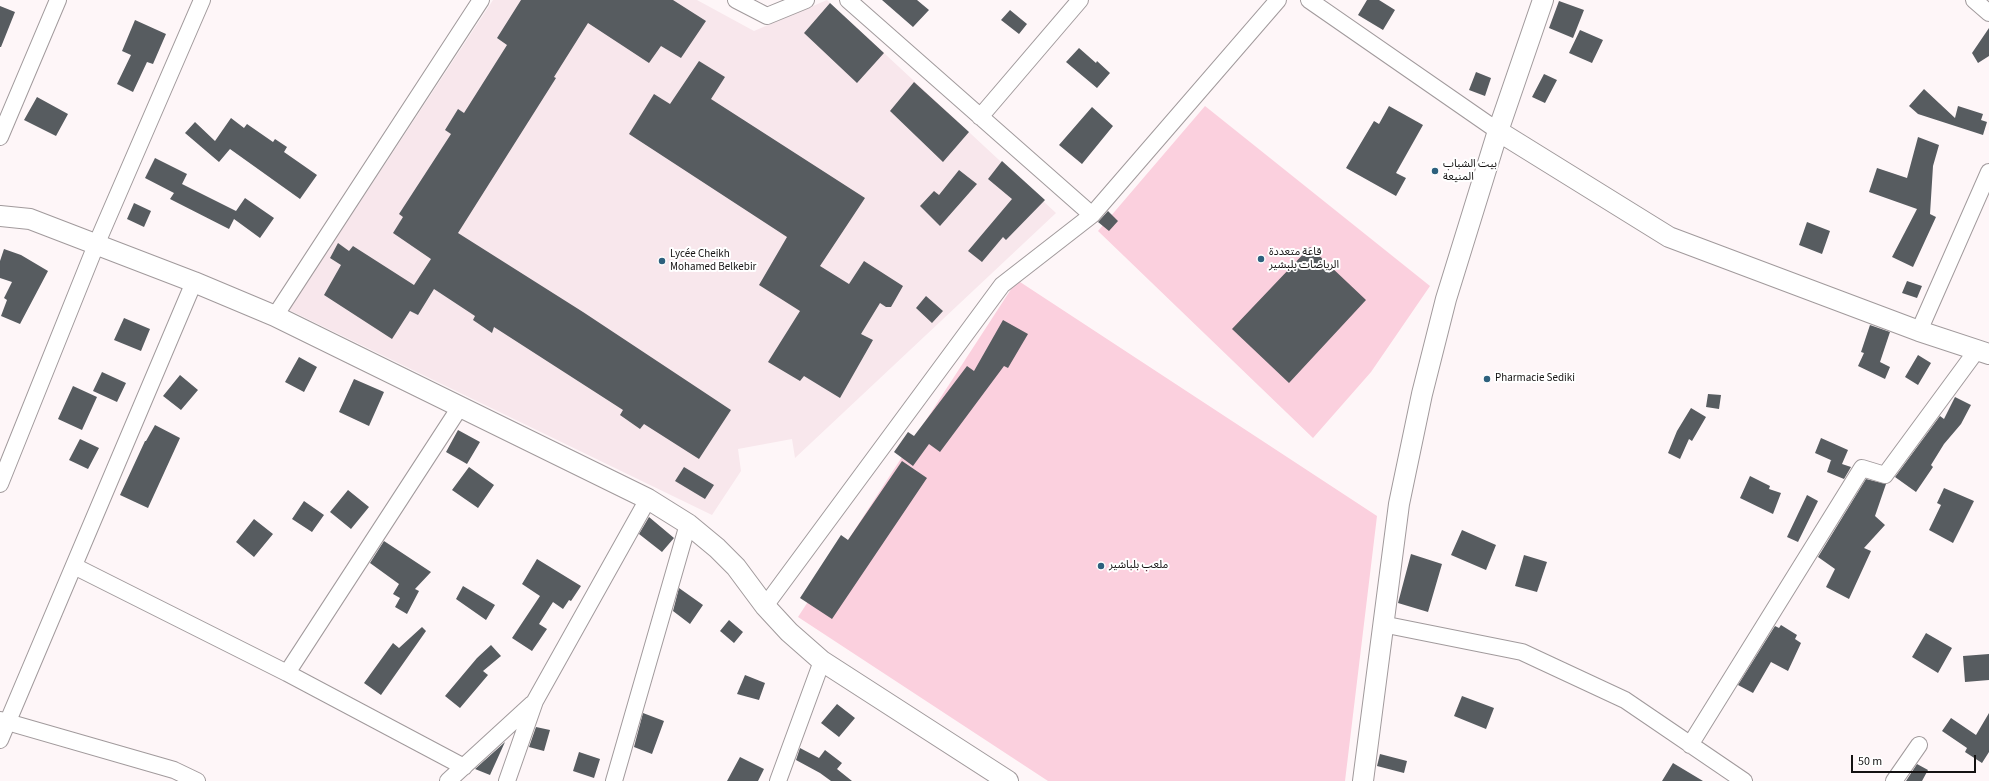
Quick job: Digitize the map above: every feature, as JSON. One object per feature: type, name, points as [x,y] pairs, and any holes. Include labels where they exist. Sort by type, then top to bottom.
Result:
[{"type":"street","points":[[0,137],[58,0]]},
{"type":"street","points":[[0,484],[96,245],[202,0]]},
{"type":"street","points":[[274,316],[480,0]]},
{"type":"street","points":[[736,0],[767,16],[806,0]]},
{"type":"street","points":[[848,0],[1092,215]]},
{"type":"street","points":[[980,117],[1080,0]]},
{"type":"street","points":[[765,606],[1002,285],[1092,215],[1278,0]]},
{"type":"street","points":[[1309,0],[1498,131],[1669,237],[1919,331],[1983,352],[1885,475],[1862,468],[1690,745]]},
{"type":"street","points":[[1363,781],[1382,624],[1399,504],[1422,394],[1446,299],[1498,131],[1543,0]]},
{"type":"street","points":[[1974,0],[1989,12]]},
{"type":"street","points":[[1919,331],[1989,172]]},
{"type":"street","points":[[0,216],[30,219],[194,282],[274,316],[648,499],[688,524],[717,548],[736,567],[765,606],[789,632],[822,661],[1008,781]]},
{"type":"street","points":[[0,740],[4,721],[74,566],[194,282]]},
{"type":"street","points":[[287,673],[460,407]]},
{"type":"street","points":[[507,781],[535,701],[648,499]]},
{"type":"street","points":[[614,781],[688,524]]},
{"type":"street","points":[[74,566],[287,673],[464,767]]},
{"type":"street","points":[[1382,624],[1522,652],[1625,700],[1744,781]]},
{"type":"street","points":[[778,781],[822,661]]},
{"type":"street","points":[[448,781],[535,701]]},
{"type":"street","points":[[4,721],[174,770],[197,781]]},
{"type":"street","points":[[1894,781],[1919,745]]},
{"type":"shaded area","name":"Lycée Cheikh Mohamed Belkebir","points":[[493,0],[697,0],[754,31],[827,0],[1056,213],[795,458],[792,439],[738,449],[741,471],[712,515],[289,310]]},
{"type":"shaded area","name":"قاعة متعددة الرياضات بلبشير","points":[[1205,106],[1430,286],[1371,372],[1313,438],[1098,231]]},
{"type":"shaded area","name":"ملعب بلباشير","points":[[1017,280],[1377,516],[1345,781],[1048,781],[798,617]]},
{"type":"building","points":[[521,0],[673,0],[706,21],[681,58],[661,46],[649,63],[588,23],[554,77],[556,78],[458,233],[583,312],[731,410],[699,459],[644,424],[640,429],[620,415],[623,410],[494,327],[492,333],[473,320],[475,316],[434,289],[418,315],[410,311],[392,339],[324,295],[341,265],[330,258],[338,243],[349,251],[353,246],[414,285],[431,259],[393,233],[403,217],[399,214],[451,134],[445,130],[458,109],[464,113],[507,45],[497,38]]},
{"type":"building","points":[[882,0],[917,0],[929,10],[913,27]]},
{"type":"building","points":[[1367,0],[1379,0],[1395,10],[1383,30],[1358,15]]},
{"type":"building","points":[[1559,1],[1584,10],[1573,38],[1549,28]]},
{"type":"building","points":[[830,3],[884,53],[857,83],[804,33]]},
{"type":"building","points":[[0,6],[15,12],[1,47],[0,47]]},
{"type":"building","points":[[1010,10],[1027,24],[1019,34],[1001,20]]},
{"type":"building","points":[[135,20],[166,34],[153,64],[147,62],[133,92],[117,84],[131,55],[122,51]]},
{"type":"building","points":[[1989,28],[1989,56],[1978,63],[1972,53]]},
{"type":"building","points":[[1580,30],[1603,40],[1592,63],[1569,53]]},
{"type":"building","points":[[1079,48],[1110,73],[1097,88],[1066,62]]},
{"type":"building","points":[[699,61],[725,77],[711,99],[865,198],[820,266],[849,284],[864,261],[903,286],[891,307],[886,307],[880,303],[861,334],[873,340],[840,398],[804,376],[800,381],[768,362],[800,311],[759,285],[787,237],[629,134],[654,94],[670,104]]},
{"type":"building","points":[[1476,72],[1491,78],[1485,96],[1469,90]]},
{"type":"building","points":[[1544,74],[1557,80],[1545,103],[1532,97]]},
{"type":"building","points":[[914,82],[969,132],[943,162],[890,111]]},
{"type":"building","points":[[1924,89],[1955,118],[1958,106],[1983,114],[1981,120],[1987,122],[1983,135],[1918,114],[1909,106]]},
{"type":"building","points":[[37,97],[68,114],[56,136],[24,120]]},
{"type":"building","points":[[1389,106],[1423,125],[1396,173],[1406,178],[1396,196],[1346,168],[1374,121],[1379,124]]},
{"type":"building","points":[[1092,107],[1113,126],[1082,164],[1059,145]]},
{"type":"building","points":[[231,118],[244,128],[247,124],[273,142],[275,139],[287,147],[284,152],[317,175],[300,199],[230,149],[219,162],[185,133],[195,122],[215,141]]},
{"type":"building","points":[[1918,137],[1939,145],[1933,166],[1930,214],[1936,217],[1913,267],[1892,257],[1917,209],[1869,192],[1877,168],[1907,178]]},
{"type":"building","points":[[155,158],[187,174],[182,184],[236,211],[245,198],[274,218],[260,238],[234,219],[229,229],[170,199],[174,193],[145,178]]},
{"type":"building","points":[[1002,161],[1045,200],[1006,240],[1003,237],[982,262],[968,251],[1012,199],[988,179]]},
{"type":"building","points":[[959,170],[977,184],[940,226],[920,206],[934,191],[939,195]]},
{"type":"building","points":[[134,203],[151,211],[144,227],[127,219]]},
{"type":"building","points":[[1108,211],[1118,221],[1109,231],[1098,222]]},
{"type":"building","points":[[1807,222],[1830,231],[1822,254],[1799,245]]},
{"type":"building","points":[[1310,247],[1366,300],[1289,383],[1232,329]]},
{"type":"building","points":[[4,249],[21,255],[48,271],[20,324],[1,316],[7,300],[4,298],[12,282],[0,278],[0,261]]},
{"type":"building","points":[[1907,281],[1922,286],[1917,298],[1902,293]]},
{"type":"building","points":[[926,296],[943,311],[932,323],[916,308]]},
{"type":"building","points":[[124,318],[150,329],[141,351],[114,340]]},
{"type":"building","points":[[1003,320],[1028,334],[1008,368],[1004,366],[940,452],[929,444],[913,466],[894,452],[908,432],[914,436],[967,366],[974,371]]},
{"type":"building","points":[[1870,325],[1890,332],[1880,362],[1890,367],[1885,379],[1858,366],[1864,353],[1861,352]]},
{"type":"building","points":[[1918,355],[1931,363],[1918,385],[1905,377]]},
{"type":"building","points":[[299,357],[317,367],[304,392],[285,382]]},
{"type":"building","points":[[102,372],[126,383],[117,402],[93,391]]},
{"type":"building","points":[[180,375],[198,390],[181,410],[163,396]]},
{"type":"building","points":[[354,379],[384,392],[369,426],[339,412]]},
{"type":"building","points":[[73,386],[97,397],[82,430],[58,419]]},
{"type":"building","points":[[1708,394],[1721,395],[1719,409],[1706,407]]},
{"type":"building","points":[[1955,397],[1971,405],[1961,424],[1944,444],[1931,465],[1933,467],[1916,492],[1895,477],[1940,416],[1944,419]]},
{"type":"building","points":[[1691,408],[1706,417],[1692,441],[1689,439],[1680,459],[1668,453],[1677,431]]},
{"type":"building","points":[[155,425],[180,438],[148,508],[120,495],[145,441]]},
{"type":"building","points":[[458,430],[480,442],[467,464],[446,452]]},
{"type":"building","points":[[1821,438],[1848,450],[1842,464],[1851,467],[1844,479],[1827,472],[1831,460],[1815,453]]},
{"type":"building","points":[[80,439],[99,448],[88,469],[69,460]]},
{"type":"building","points":[[902,461],[927,478],[832,619],[800,598],[841,535],[848,540]]},
{"type":"building","points":[[469,467],[494,485],[478,508],[452,490]]},
{"type":"building","points":[[684,467],[714,485],[705,499],[675,481]]},
{"type":"building","points":[[1750,476],[1770,486],[1769,489],[1781,493],[1773,514],[1740,498]]},
{"type":"building","points":[[1866,479],[1886,484],[1875,516],[1885,525],[1864,548],[1871,551],[1849,599],[1826,587],[1835,569],[1818,557]]},
{"type":"building","points":[[1944,488],[1974,501],[1953,543],[1929,530],[1941,505],[1937,503]]},
{"type":"building","points":[[348,490],[369,507],[351,529],[330,512]]},
{"type":"building","points":[[1807,495],[1818,501],[1798,542],[1787,537]]},
{"type":"building","points":[[304,501],[324,515],[312,532],[292,519]]},
{"type":"building","points":[[649,517],[674,538],[662,552],[639,534]]},
{"type":"building","points":[[254,519],[273,534],[254,557],[236,542]]},
{"type":"building","points":[[1462,530],[1496,545],[1486,570],[1451,555]]},
{"type":"building","points":[[384,541],[431,572],[415,589],[419,591],[407,614],[395,607],[400,598],[393,594],[399,584],[370,563]]},
{"type":"building","points":[[1411,554],[1442,564],[1428,612],[1398,603]]},
{"type":"building","points":[[1524,555],[1547,562],[1537,592],[1515,586]]},
{"type":"building","points":[[537,559],[581,586],[571,601],[569,600],[563,609],[553,602],[539,624],[547,629],[532,651],[512,638],[540,596],[522,584]]},
{"type":"building","points":[[463,586],[495,605],[486,620],[456,599]]},
{"type":"building","points":[[679,588],[703,605],[690,624],[673,611]]},
{"type":"building","points":[[729,620],[743,632],[734,643],[720,631]]},
{"type":"building","points":[[1781,625],[1797,635],[1795,639],[1801,643],[1788,671],[1771,662],[1753,693],[1738,685],[1775,626],[1779,628]]},
{"type":"building","points":[[422,627],[426,631],[381,695],[364,683],[393,643],[399,648]]},
{"type":"building","points":[[1926,633],[1952,648],[1938,673],[1912,657]]},
{"type":"building","points":[[491,645],[501,656],[483,671],[488,675],[460,708],[445,696],[477,658]]},
{"type":"building","points":[[1989,654],[1989,680],[1965,682],[1963,656]]},
{"type":"building","points":[[745,675],[765,683],[759,700],[737,694]]},
{"type":"building","points":[[1462,696],[1494,708],[1486,729],[1454,716]]},
{"type":"building","points":[[837,704],[855,718],[839,737],[821,723]]},
{"type":"building","points":[[643,713],[664,721],[652,754],[634,747]]},
{"type":"building","points":[[1989,713],[1989,752],[1982,763],[1965,752],[1967,748],[1942,731],[1951,718],[1976,735]]},
{"type":"building","points":[[536,727],[550,730],[544,751],[529,747]]},
{"type":"building","points":[[505,742],[490,775],[475,769]]},
{"type":"building","points":[[800,748],[819,758],[825,750],[842,763],[837,769],[852,781],[831,781],[820,773],[796,760]]},
{"type":"building","points":[[579,752],[600,759],[594,778],[573,771]]},
{"type":"building","points":[[1380,754],[1407,761],[1404,773],[1377,766]]},
{"type":"building","points":[[740,757],[764,769],[758,781],[727,781]]},
{"type":"building","points":[[1673,763],[1703,781],[1662,781]]},
{"type":"building","points":[[1917,764],[1928,770],[1922,781],[1906,781]]},
{"type":"place","name":"بيت الشباب المنيعة","points":[[1435,171]]},
{"type":"place","name":"قاعة متعددة الرياضات بلبشير","points":[[1261,259]]},
{"type":"place","name":"Lycée Cheikh Mohamed Belkebir","points":[[662,261]]},
{"type":"place","name":"Pharmacie Sediki","points":[[1487,379]]},
{"type":"place","name":"ملعب بلباشير","points":[[1101,566]]}]
